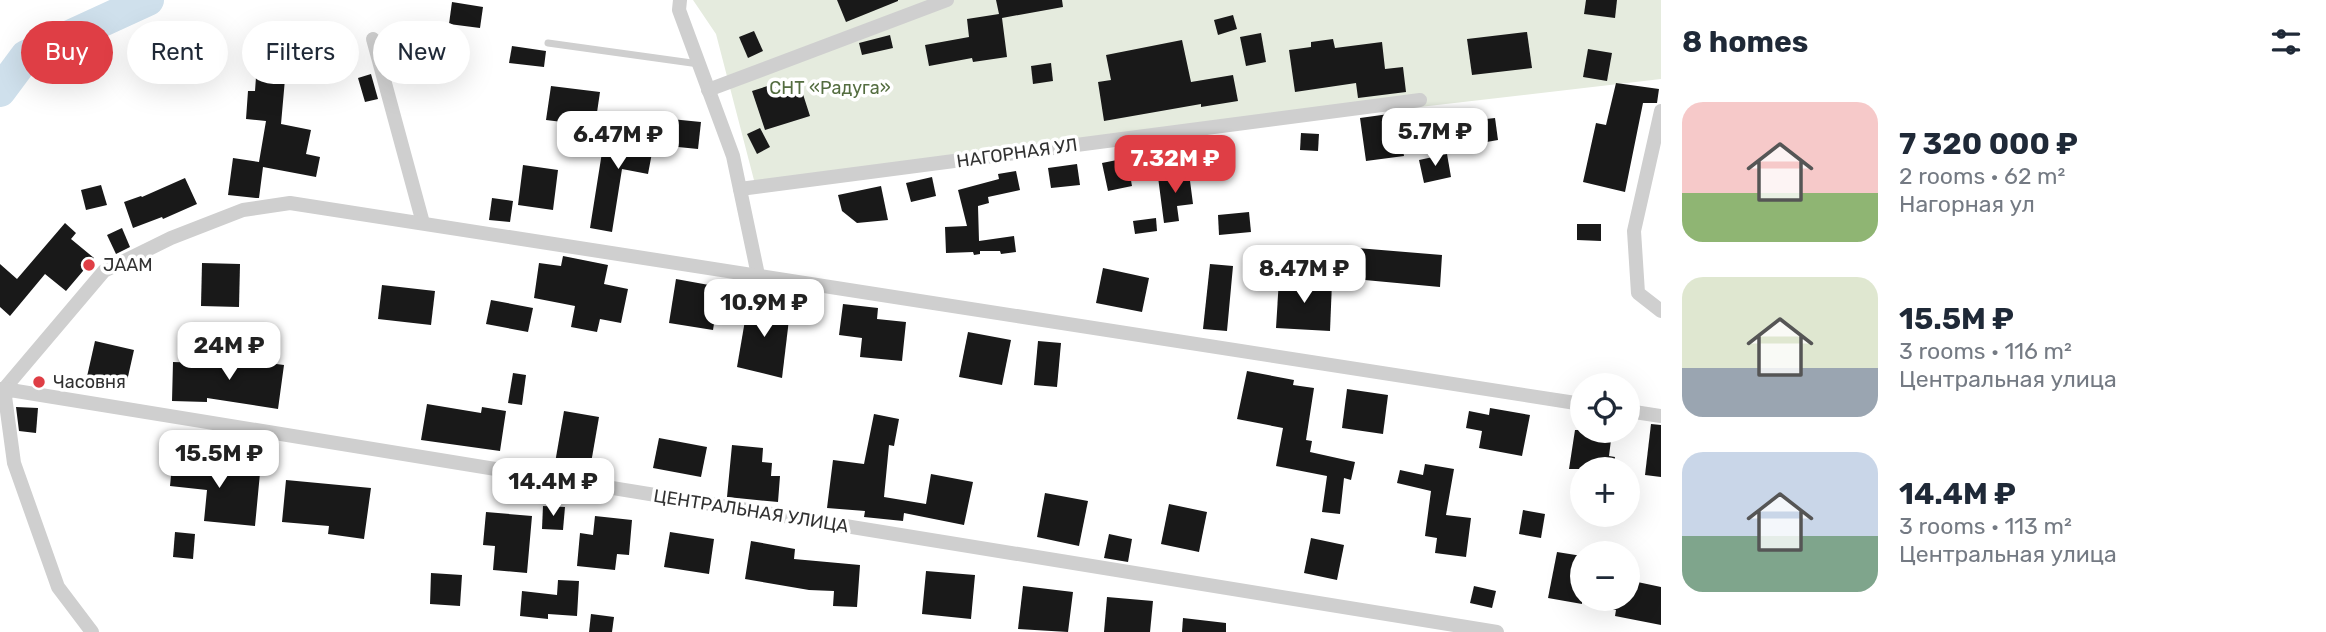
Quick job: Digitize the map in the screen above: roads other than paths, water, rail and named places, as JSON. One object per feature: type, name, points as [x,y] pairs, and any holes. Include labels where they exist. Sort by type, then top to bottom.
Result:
[{"type":"street","points":[[680,0],[679,9],[733,156],[758,275]]},
{"type":"street","points":[[709,90],[947,0]]},
{"type":"street","points":[[385,84],[424,223]]},
{"type":"street","name":"НАГОРНАЯ УЛ","points":[[740,190],[1420,100]]},
{"type":"street","points":[[1661,111],[1634,231],[1638,293],[1661,312]]},
{"type":"street","points":[[92,632],[58,587],[14,463],[2,389],[104,271],[171,238],[243,211],[290,203],[1570,402]]},
{"type":"street","name":"ЦЕНТРАЛЬНАЯ УЛИЦА","points":[[2,389],[1497,632]]},
{"type":"street","points":[[1640,413],[1661,416]]},
{"type":"lane","points":[[548,43],[699,64]]},
{"type":"waterway","points":[[0,91],[26,56],[148,0]]},
{"type":"place","name":"JAAM","points":[[89,265]]},
{"type":"place","name":"Часовня","points":[[39,382]]},
{"type":"park label","name":"СНТ «Радуга»","points":[[830,88]]}]
